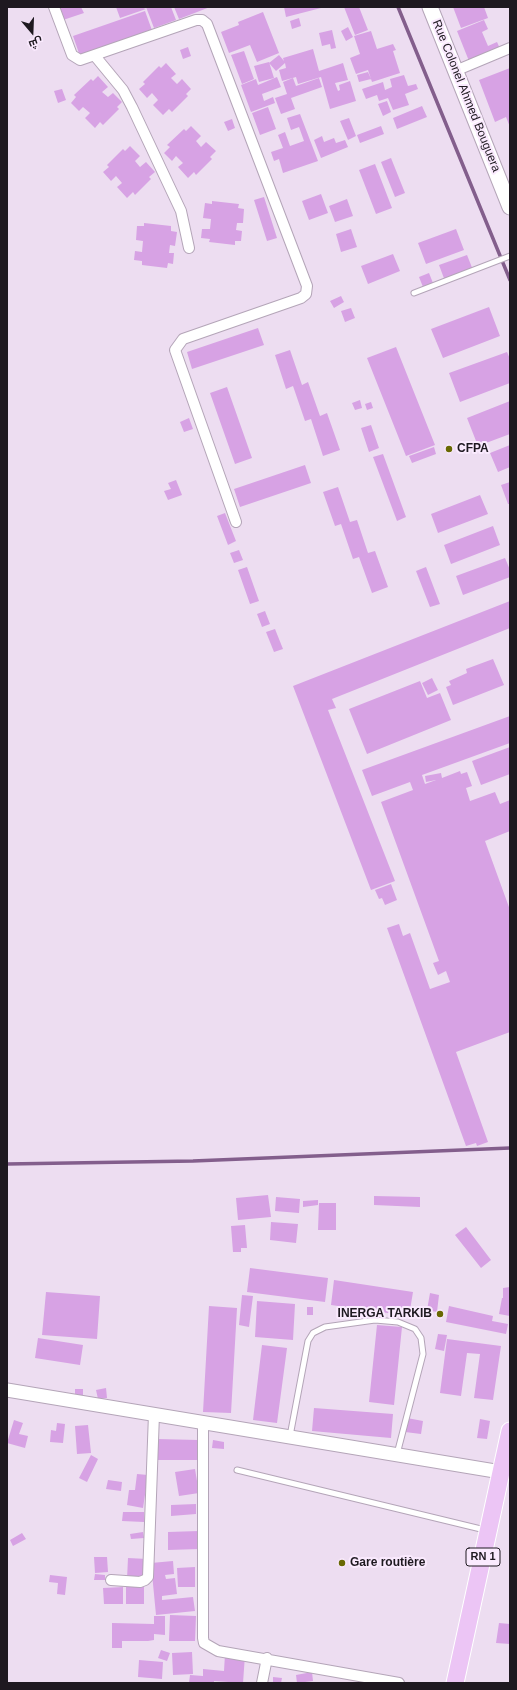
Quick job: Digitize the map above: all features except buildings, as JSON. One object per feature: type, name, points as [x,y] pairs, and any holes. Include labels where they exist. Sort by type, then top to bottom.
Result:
[{"type":"main road","name":"Rue Colonel Ahmed Bouguera","points":[[430,7],[510,207]]},
{"type":"main road","name":"RN 1","points":[[455,1683],[510,1431]]},
{"type":"street","points":[[54,7],[72,55],[80,60],[196,20],[202,20],[207,24],[307,286],[306,294],[301,298],[183,339],[175,350],[236,522]]},
{"type":"street","points":[[455,71],[510,48]]},
{"type":"street","points":[[95,56],[123,90],[132,107],[180,210],[189,248]]},
{"type":"street","points":[[7,1390],[501,1472]]},
{"type":"street","points":[[111,1580],[140,1582],[148,1577],[154,1414]]},
{"type":"street","points":[[203,1423],[203,1638],[208,1646],[218,1651],[267,1658],[354,1676],[399,1683]]},
{"type":"street","points":[[262,1683],[267,1658]]},
{"type":"lane","points":[[414,293],[510,256]]},
{"type":"lane","points":[[290,1437],[308,1341],[313,1333],[325,1327],[374,1320],[398,1322],[415,1329],[421,1338],[423,1354],[396,1455]]},
{"type":"lane","points":[[237,1470],[488,1530]]},
{"type":"waterway","points":[[398,7],[510,280]]},
{"type":"waterway","points":[[7,1164],[193,1161],[510,1148]]},
{"type":"place","name":"CFPA","points":[[449,449]]},
{"type":"place","name":"INERGA TARKIB","points":[[440,1314]]},
{"type":"place","name":"Gare routière","points":[[342,1563]]}]
